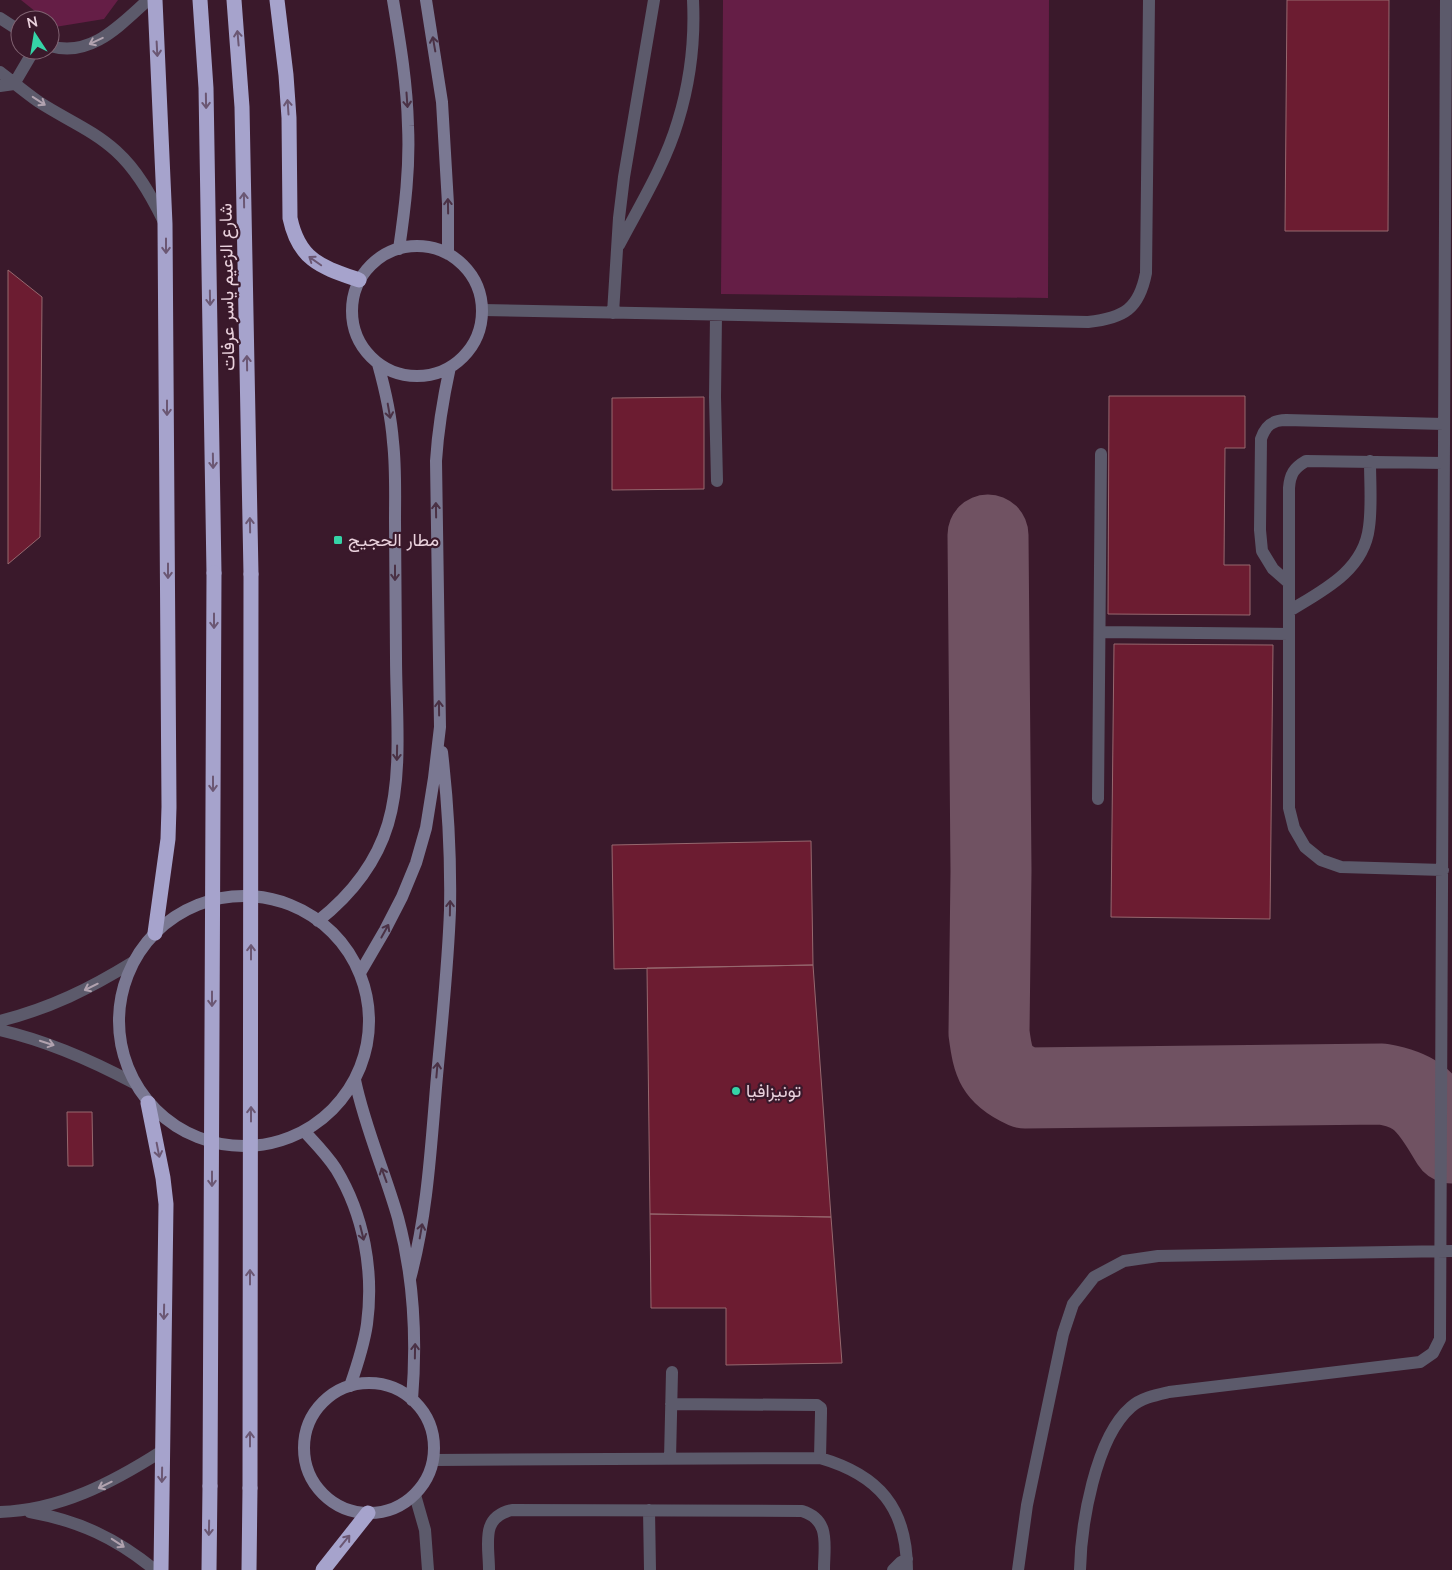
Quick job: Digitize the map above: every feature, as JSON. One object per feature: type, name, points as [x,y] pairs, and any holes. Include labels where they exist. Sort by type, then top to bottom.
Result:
[{"type":"highway","points":[[155,0],[165,224],[169,807],[168,840],[155,933]]},
{"type":"highway","name":"شارع الزعيم ياسر عرفات","points":[[200,0],[206,88],[214,573],[209,1570]]},
{"type":"highway","name":"شارع الزعيم ياسر عرفات","points":[[234,0],[242,107],[251,574],[249,1570]]},
{"type":"highway","points":[[277,0],[289,118],[290,218],[293,232],[299,245],[308,256],[319,264],[360,280]]},
{"type":"highway","points":[[148,1103],[163,1178],[166,1204],[161,1570]]},
{"type":"highway","points":[[323,1570],[368,1513]]},
{"type":"street","points":[[60,47],[75,49],[93,44],[110,35],[148,0]]},
{"type":"street","points":[[392,0],[406,86],[408,127],[408,168],[405,208],[398,248]]},
{"type":"street","points":[[426,0],[442,102],[448,204],[448,254]]},
{"type":"street","points":[[612,313],[624,177],[654,0]]},
{"type":"street","points":[[617,250],[659,168],[678,121],[690,72],[694,22],[693,0]]},
{"type":"street","points":[[482,310],[1088,322],[1105,320],[1121,314],[1134,304],[1143,289],[1146,273],[1149,0]]},
{"type":"street","points":[[1080,1570],[1084,1521],[1098,1466],[1117,1422],[1131,1406],[1150,1396],[1170,1392],[1420,1362],[1433,1353],[1440,1339],[1447,1251],[1440,1123],[1443,870],[1446,0]]},
{"type":"street","points":[[14,84],[28,60]]},
{"type":"street","points":[[0,72],[40,103],[94,133],[117,151],[136,173],[152,197],[165,224]]},
{"type":"street","points":[[0,86],[14,84]]},
{"type":"street","points":[[416,246],[433,248],[448,254],[462,265],[473,278],[480,294],[482,310],[480,328],[474,343],[464,357],[450,367],[435,374],[418,377],[401,375],[385,368],[371,358],[360,345],[354,329],[351,312],[353,296],[360,280],[370,266],[383,255],[398,248],[416,246]]},
{"type":"street","points":[[716,315],[714,397],[717,481]]},
{"type":"street","points":[[318,921],[348,894],[368,869],[380,847],[394,802],[397,750],[395,467],[390,414],[378,364]]},
{"type":"street","points":[[410,1279],[426,1200],[448,937],[450,873],[448,818],[440,727],[436,461],[439,422],[450,367]]},
{"type":"street","points":[[1289,583],[1273,569],[1262,551],[1260,537],[1261,439],[1264,431],[1270,424],[1277,420],[1286,420],[1444,424]]},
{"type":"street","points":[[1098,799],[1101,454]]},
{"type":"street","points":[[1443,870],[1341,867],[1321,860],[1305,847],[1294,828],[1290,808],[1289,488],[1290,476],[1296,466],[1306,461],[1444,463]]},
{"type":"street","points":[[1289,611],[1336,581],[1352,567],[1363,548],[1369,528],[1370,461]]},
{"type":"street","points":[[1100,632],[1289,634]]},
{"type":"street","points":[[360,973],[402,897],[416,863],[428,819],[440,727]]},
{"type":"street","points":[[257,897],[279,901],[300,909],[318,921],[335,935],[344,947],[360,973],[366,994],[369,1023],[368,1038],[364,1059],[355,1080],[334,1109],[304,1131],[282,1141],[258,1146],[233,1146],[209,1142],[186,1133],[148,1103],[134,1083],[122,1053],[118,1022],[122,991],[133,962],[155,933],[172,919],[192,908],[213,900],[257,897]]},
{"type":"street","points":[[0,1021],[61,1002],[98,984],[133,962]]},
{"type":"street","points":[[0,1030],[60,1048],[98,1064],[134,1083]]},
{"type":"street","points":[[355,1080],[364,1118],[398,1220],[410,1279],[415,1339],[412,1400]]},
{"type":"street","points":[[304,1131],[330,1161],[343,1182],[356,1211],[363,1235],[369,1292],[367,1324],[361,1355],[350,1386]]},
{"type":"street","points":[[1018,1570],[1027,1505],[1063,1334],[1072,1304],[1094,1278],[1124,1261],[1158,1256],[1447,1251]]},
{"type":"street","points":[[670,1459],[672,1372]]},
{"type":"street","points":[[366,1383],[383,1384],[399,1390],[412,1400],[424,1412],[431,1427],[434,1443],[434,1460],[424,1485],[401,1505],[385,1511],[368,1513],[352,1511],[336,1504],[323,1494],[313,1481],[306,1465],[304,1449],[306,1433],[312,1417],[322,1404],[335,1393],[350,1386],[366,1383]]},
{"type":"street","points":[[671,1404],[817,1405],[821,1413],[820,1458]]},
{"type":"street","points":[[0,1512],[22,1511],[60,1502],[96,1489],[130,1472],[162,1452]]},
{"type":"street","points":[[434,1460],[820,1458],[841,1464],[863,1475],[881,1491],[895,1512],[904,1534],[907,1564],[901,1562],[892,1570]]},
{"type":"street","points":[[414,1495],[425,1530],[428,1570]]},
{"type":"street","points":[[489,1570],[490,1524],[495,1517],[503,1512],[512,1510],[802,1511],[813,1514],[821,1522],[824,1533],[824,1570]]},
{"type":"street","points":[[650,1510],[650,1570]]},
{"type":"street","points":[[22,1511],[53,1516],[83,1525],[111,1538],[137,1555],[155,1570]]},
{"type":"shaded area","points":[[21,0],[118,0],[104,19],[60,26],[60,10],[34,10]]},
{"type":"shaded area","points":[[723,0],[1049,0],[1048,298],[721,294]]},
{"type":"building","points":[[1287,0],[1389,0],[1388,231],[1285,231]]},
{"type":"building","points":[[8,270],[42,297],[40,537],[8,564]]},
{"type":"building","points":[[1109,396],[1245,396],[1245,448],[1225,448],[1224,565],[1250,565],[1250,615],[1108,614]]},
{"type":"building","points":[[704,397],[704,489],[612,490],[612,398]]},
{"type":"building","points":[[1114,644],[1273,645],[1270,919],[1111,917]]},
{"type":"building","points":[[811,841],[813,965],[614,969],[612,845]]},
{"type":"building","name":"تونيزافيا","points":[[813,965],[831,1217],[650,1214],[647,968]]},
{"type":"building","points":[[67,1112],[92,1112],[93,1166],[68,1166]]},
{"type":"building","points":[[650,1214],[831,1217],[842,1363],[726,1365],[726,1308],[651,1308]]},
{"type":"taxiway","points":[[988,535],[991,871],[989,1033],[992,1052],[1002,1073],[1025,1088],[1382,1084],[1404,1090],[1422,1101],[1436,1118],[1452,1143]]},
{"type":"place","name":"مطار الحجيج","points":[[338,540]]},
{"type":"place","name":"تونيزافيا","points":[[736,1091]]}]
